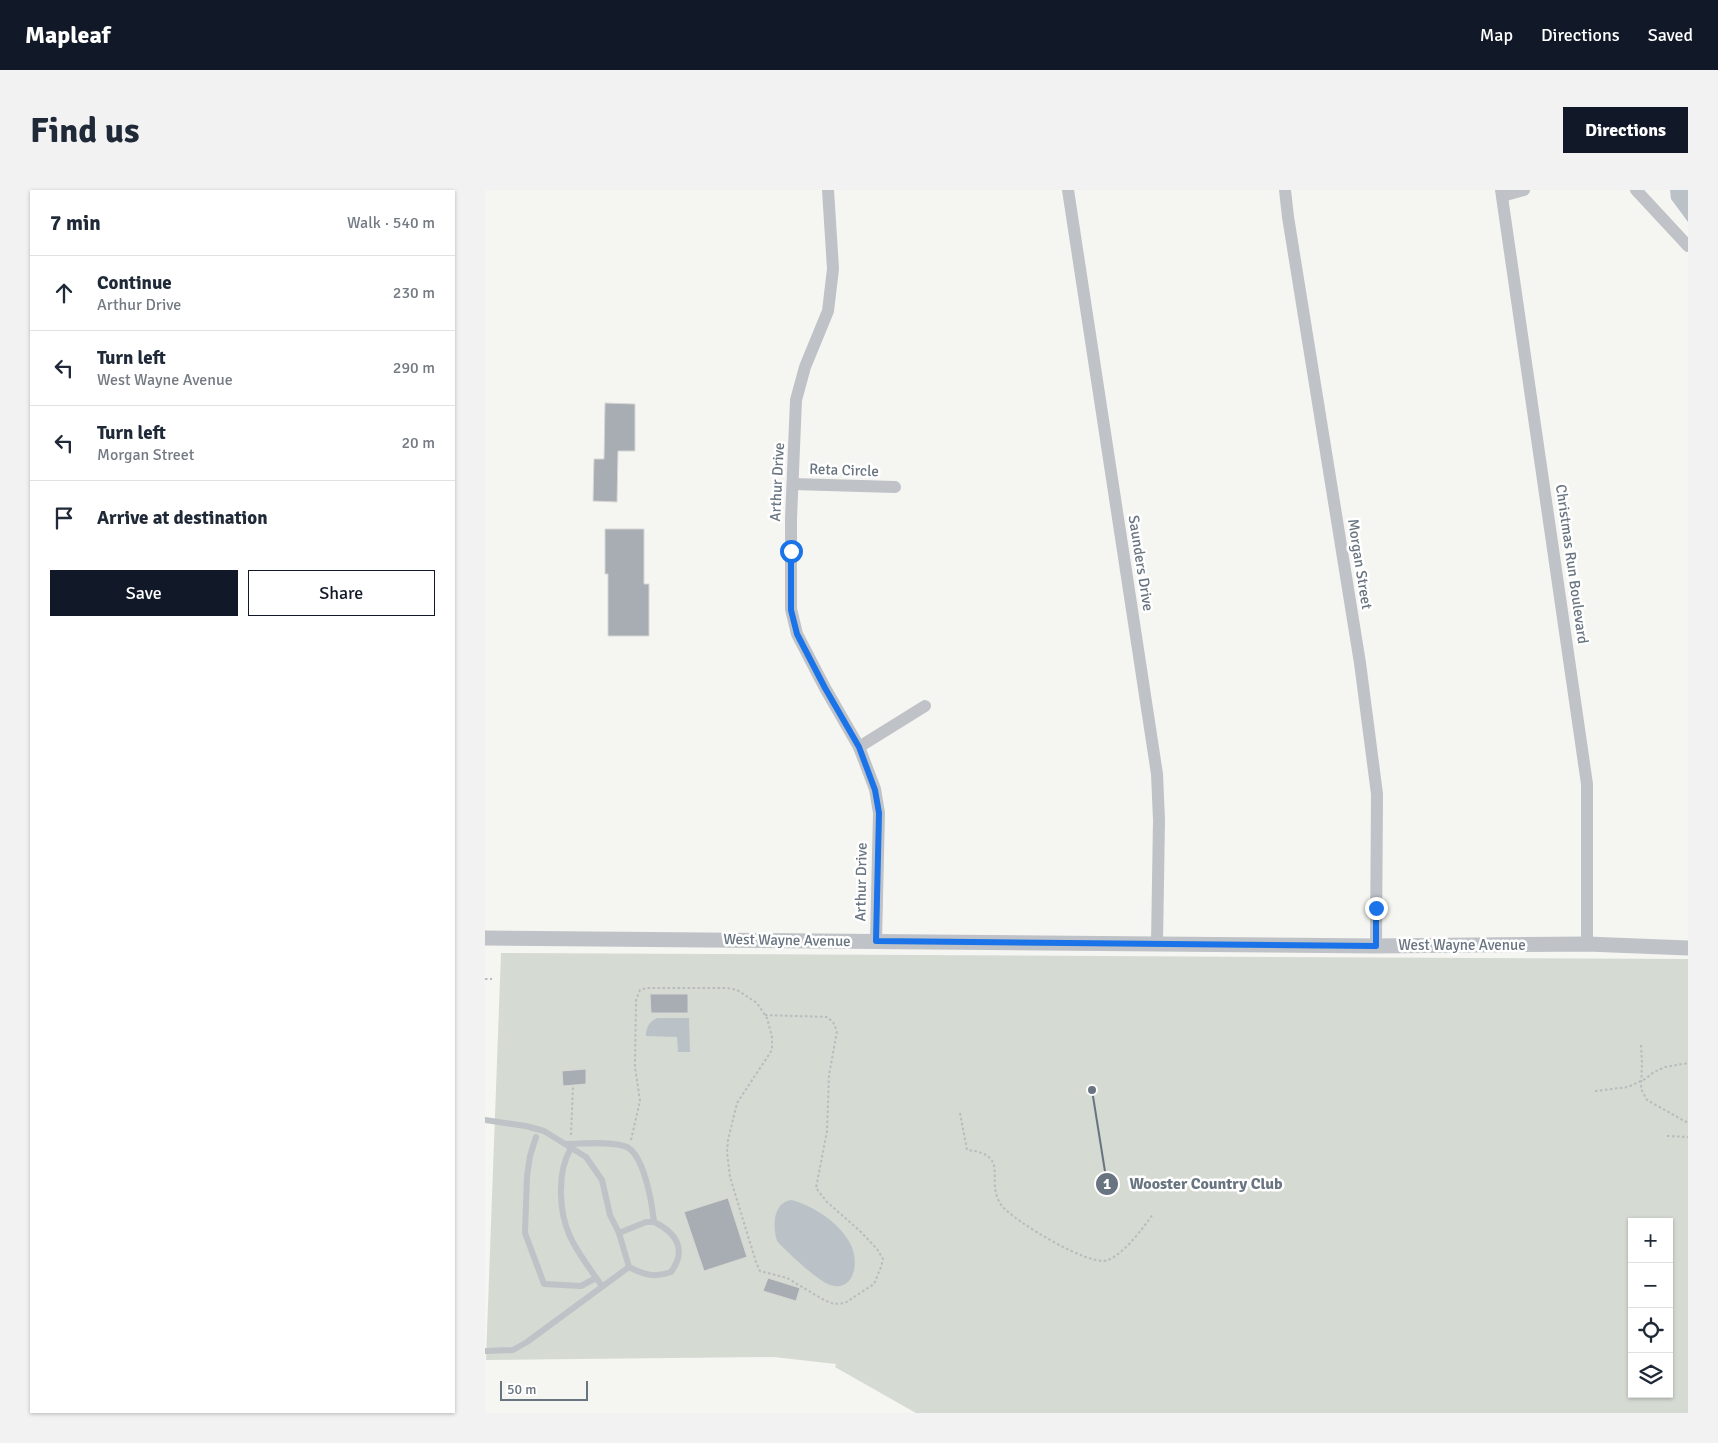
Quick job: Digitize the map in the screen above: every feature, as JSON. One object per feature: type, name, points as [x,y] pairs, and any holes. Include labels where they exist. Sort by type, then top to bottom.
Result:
[{"type":"street","name":"Arthur Drive","points":[[829,190],[833,269],[828,312],[805,367],[797,400],[791,519],[791,600],[797,634],[859,747],[875,790],[879,813],[876,941]]},
{"type":"street","name":"Saunders Drive","points":[[1068,190],[1157,774],[1159,820],[1157,943]]},
{"type":"street","name":"Morgan Street","points":[[1285,190],[1289,227],[1360,662],[1377,794],[1376,946]]},
{"type":"street","points":[[1502,193],[1524,190]]},
{"type":"street","points":[[1636,190],[1688,246]]},
{"type":"street","name":"Christmas Run Boulevard","points":[[1502,193],[1587,784],[1587,944]]},
{"type":"street","name":"Reta Circle","points":[[793,484],[895,487]]},
{"type":"street","points":[[859,747],[925,706]]},
{"type":"street","name":"West Wayne Avenue","points":[[485,938],[1376,946],[1587,944],[1688,948]]},
{"type":"lane","points":[[485,1120],[526,1126],[544,1131],[586,1156],[602,1180],[610,1215],[619,1233],[629,1267],[641,1274],[653,1276],[671,1272],[676,1266],[679,1245],[669,1231],[654,1222],[646,1222],[619,1233]]},
{"type":"lane","points":[[536,1137],[528,1170],[525,1233],[544,1284],[581,1286],[596,1278]]},
{"type":"lane","points":[[568,1146],[625,1146],[634,1152],[641,1165],[651,1199],[654,1222]]},
{"type":"lane","points":[[568,1146],[563,1168],[561,1206],[565,1225],[576,1250],[602,1286]]},
{"type":"lane","points":[[485,1351],[513,1350],[527,1342],[629,1267]]},
{"type":"path","points":[[485,979],[492,979]]},
{"type":"path","points":[[631,1140],[640,1101],[635,1067],[636,1000],[640,990],[647,988],[727,988],[737,990],[753,999],[765,1015],[772,1037],[772,1050],[744,1091],[733,1114],[728,1140],[730,1177],[760,1271],[787,1278],[834,1304],[845,1303],[874,1284],[883,1259],[877,1249],[827,1202],[816,1188],[826,1138],[829,1075],[837,1031],[833,1022],[827,1017],[765,1015]]},
{"type":"path","points":[[1641,1045],[1641,1089],[1647,1100],[1688,1123]]},
{"type":"path","points":[[1595,1091],[1628,1087],[1654,1072],[1688,1063]]},
{"type":"path","points":[[571,1135],[573,1086]]},
{"type":"path","points":[[960,1113],[967,1150],[979,1151],[989,1156],[994,1163],[996,1169],[993,1181],[1001,1204],[1012,1216],[1052,1241],[1097,1261],[1107,1261],[1121,1251],[1153,1214]]},
{"type":"path","points":[[1667,1136],[1688,1137]]},
{"type":"shaded area","points":[[1670,190],[1688,190],[1688,222],[1671,199]]},
{"type":"shaded area","points":[[501,953],[1688,959],[1688,1413],[916,1413],[835,1367],[836,1364],[774,1357],[486,1360]]},
{"type":"shaded area","points":[[657,1018],[689,1018],[690,1052],[678,1052],[677,1037],[646,1036],[648,1025]]},
{"type":"shaded area","points":[[791,1200],[808,1206],[826,1216],[846,1237],[854,1253],[855,1262],[854,1270],[847,1283],[841,1286],[833,1286],[824,1282],[777,1241],[775,1217],[777,1211],[785,1202]]},
{"type":"building","points":[[605,403],[635,404],[635,451],[618,451],[617,502],[593,501],[594,459],[604,459]]},
{"type":"building","points":[[605,529],[644,529],[644,584],[649,584],[649,636],[608,636],[608,574],[605,574]]},
{"type":"building","points":[[650,994],[688,994],[688,1013],[651,1013]]},
{"type":"building","points":[[586,1069],[586,1084],[563,1086],[562,1071]]},
{"type":"building","points":[[728,1198],[747,1257],[704,1271],[684,1212]]},
{"type":"building","points":[[768,1278],[800,1288],[796,1301],[763,1291]]},
{"type":"place","name":"Wooster Country Club","points":[[1092,1090]]},
{"type":"route","points":[[791,551],[791,610],[797,634],[859,747],[875,790],[879,813],[876,941],[1376,946],[1376,908]]}]
